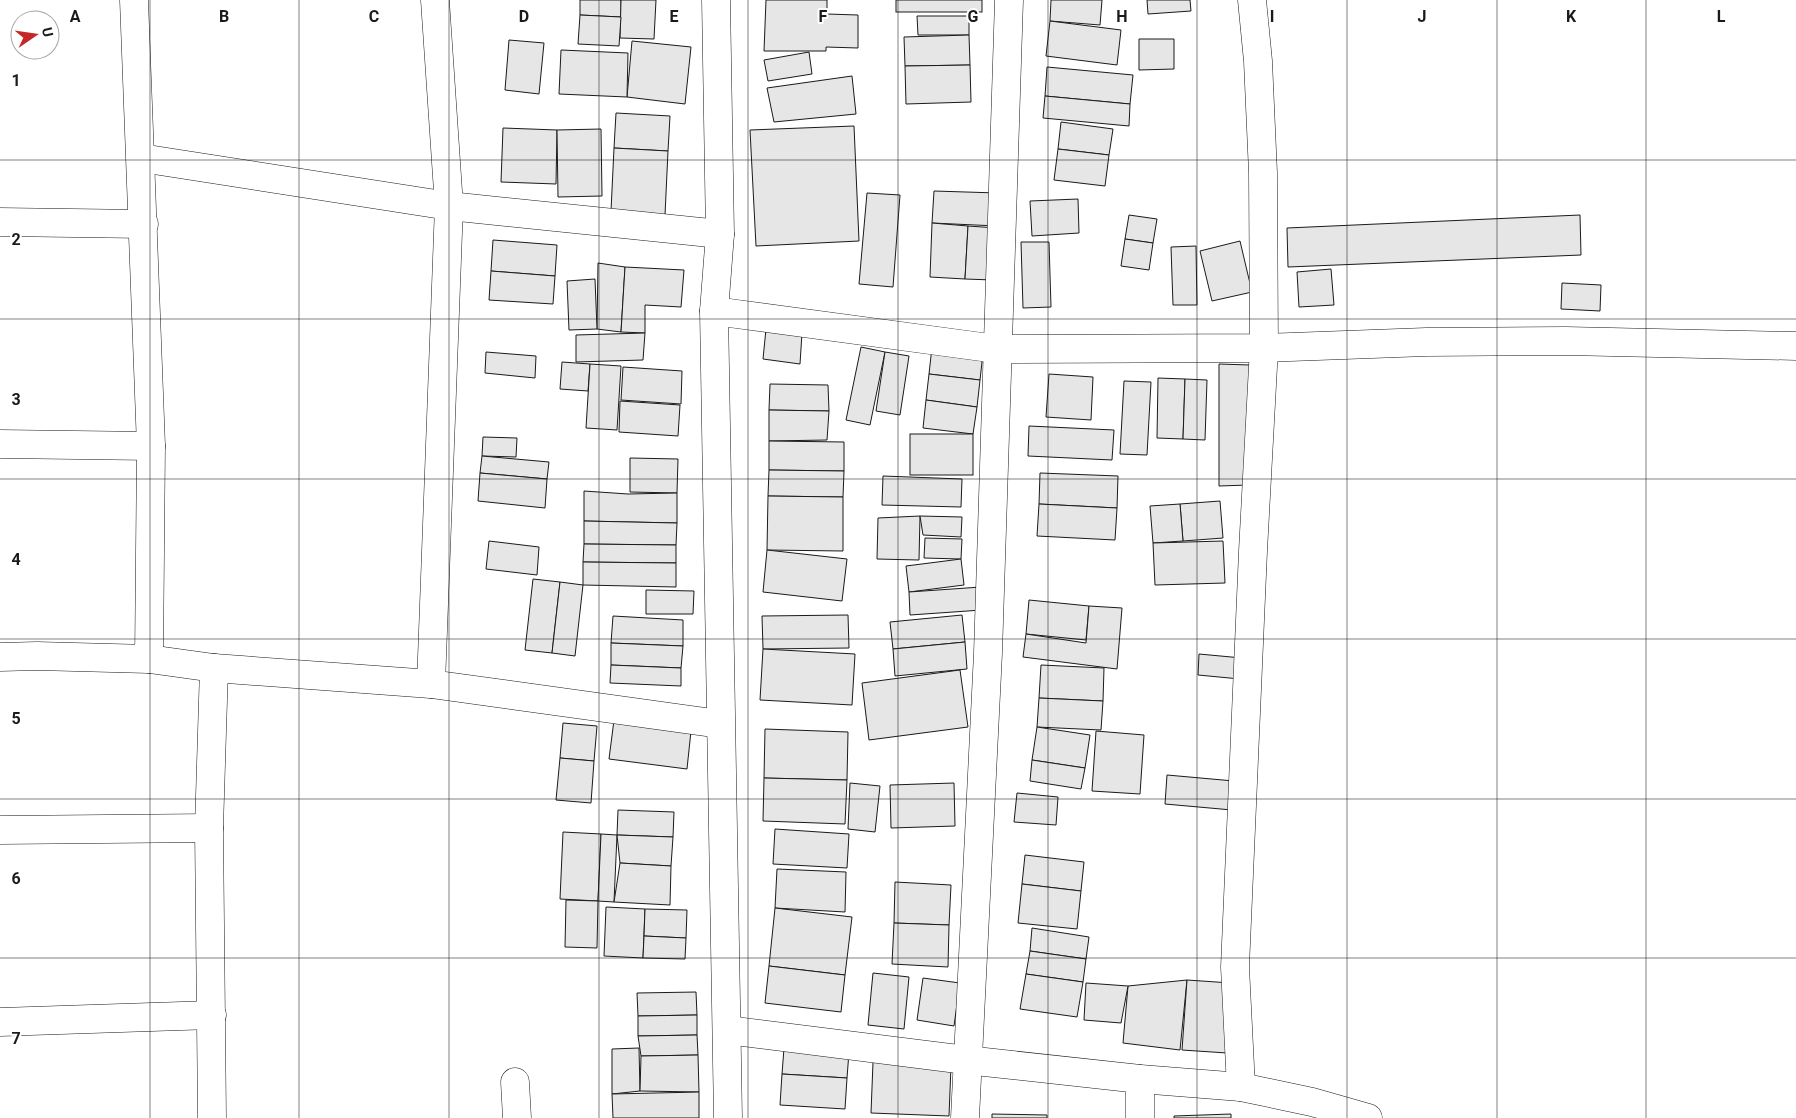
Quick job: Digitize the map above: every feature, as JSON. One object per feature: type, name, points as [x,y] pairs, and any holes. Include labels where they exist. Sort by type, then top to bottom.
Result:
[{"type":"street","points":[[134,0],[151,446],[148,659]]},
{"type":"street","points":[[432,684],[449,206],[436,0]]},
{"type":"street","points":[[716,0],[720,234],[714,311],[728,1118]]},
{"type":"street","points":[[965,1118],[966,1060],[988,653],[1009,0]]},
{"type":"street","points":[[1241,1087],[1235,967],[1253,550],[1264,348],[1263,173],[1258,61],[1252,0]]},
{"type":"street","points":[[141,158],[449,206],[720,234]]},
{"type":"street","points":[[0,222],[144,224]]},
{"type":"street","points":[[714,311],[997,349],[1264,348],[1426,342],[1566,341],[1796,346]]},
{"type":"street","points":[[0,444],[151,446]]},
{"type":"street","points":[[0,657],[148,659],[214,668],[432,684],[720,724]]},
{"type":"street","points":[[212,1118],[209,828],[214,668]]},
{"type":"street","points":[[0,830],[209,828]]},
{"type":"street","points":[[0,1022],[212,1015]]},
{"type":"street","points":[[727,1030],[966,1060],[1140,1079],[1241,1087],[1313,1110],[1368,1118]]},
{"type":"street","points":[[1140,1079],[1140,1118]]},
{"type":"street","points":[[515,1082],[517,1118]]},
{"type":"building","points":[[580,0],[621,0],[621,17],[580,15]]},
{"type":"building","points":[[621,0],[656,0],[654,39],[620,38]]},
{"type":"building","points":[[766,0],[827,0],[827,14],[858,15],[858,48],[826,47],[826,51],[764,51]]},
{"type":"building","points":[[896,0],[982,0],[982,12],[896,12]]},
{"type":"building","points":[[1051,0],[1102,0],[1100,25],[1050,21]]},
{"type":"building","points":[[1147,0],[1190,0],[1191,11],[1148,14]]},
{"type":"building","points":[[580,15],[621,17],[619,46],[578,44]]},
{"type":"building","points":[[917,16],[969,16],[969,35],[918,35]]},
{"type":"building","points":[[1050,21],[1121,30],[1117,65],[1046,56]]},
{"type":"building","points":[[969,35],[970,65],[905,66],[904,37]]},
{"type":"building","points":[[1139,39],[1174,39],[1174,69],[1139,70]]},
{"type":"building","points":[[509,40],[544,43],[539,94],[505,90]]},
{"type":"building","points":[[632,41],[691,47],[685,104],[627,97]]},
{"type":"building","points":[[561,50],[628,53],[627,97],[559,94]]},
{"type":"building","points":[[809,52],[812,74],[768,81],[764,60]]},
{"type":"building","points":[[970,65],[971,102],[906,104],[905,66]]},
{"type":"building","points":[[1047,67],[1133,75],[1130,104],[1045,96]]},
{"type":"building","points":[[852,76],[856,114],[774,122],[767,88]]},
{"type":"building","points":[[1045,96],[1130,104],[1129,126],[1043,118]]},
{"type":"building","points":[[616,113],[670,116],[668,151],[614,148]]},
{"type":"building","points":[[1061,122],[1113,129],[1109,155],[1058,149]]},
{"type":"building","points":[[854,126],[859,241],[756,246],[750,130]]},
{"type":"building","points":[[503,128],[557,130],[556,184],[501,182]]},
{"type":"building","points":[[601,129],[602,196],[558,197],[557,130]]},
{"type":"building","points":[[614,148],[668,151],[665,215],[611,211]]},
{"type":"building","points":[[1058,149],[1109,155],[1105,186],[1054,180]]},
{"type":"building","points":[[934,191],[998,193],[997,226],[932,223]]},
{"type":"building","points":[[867,193],[900,195],[893,287],[859,284]]},
{"type":"building","points":[[1078,199],[1079,233],[1032,236],[1030,201]]},
{"type":"building","points":[[1129,215],[1157,219],[1153,243],[1125,239]]},
{"type":"building","points":[[1580,215],[1581,255],[1288,267],[1287,228]]},
{"type":"building","points":[[932,223],[968,226],[965,279],[930,277]]},
{"type":"building","points":[[968,226],[997,228],[993,280],[965,279]]},
{"type":"building","points":[[1125,239],[1153,243],[1149,270],[1121,266]]},
{"type":"building","points":[[493,240],[557,245],[555,276],[491,271]]},
{"type":"building","points":[[1240,241],[1252,292],[1212,301],[1200,251]]},
{"type":"building","points":[[1021,242],[1049,242],[1051,307],[1023,308]]},
{"type":"building","points":[[1196,246],[1197,305],[1173,305],[1171,247]]},
{"type":"building","points":[[598,263],[625,267],[621,332],[597,329]]},
{"type":"building","points":[[625,267],[684,270],[681,307],[645,305],[645,333],[621,332]]},
{"type":"building","points":[[1331,269],[1334,305],[1299,307],[1297,272]]},
{"type":"building","points":[[491,271],[555,276],[553,304],[489,300]]},
{"type":"building","points":[[595,279],[597,329],[569,330],[567,281]]},
{"type":"building","points":[[1562,283],[1601,285],[1600,311],[1561,309]]},
{"type":"building","points":[[766,329],[802,333],[800,364],[763,359]]},
{"type":"building","points":[[645,333],[643,360],[576,362],[576,335]]},
{"type":"building","points":[[861,347],[885,352],[870,425],[846,420]]},
{"type":"building","points":[[932,347],[983,353],[980,380],[929,374]]},
{"type":"building","points":[[486,352],[536,356],[535,378],[485,373]]},
{"type":"building","points":[[885,352],[909,356],[900,415],[876,411]]},
{"type":"building","points":[[562,362],[590,364],[588,391],[560,389]]},
{"type":"building","points":[[590,364],[621,366],[617,430],[586,428]]},
{"type":"building","points":[[1219,364],[1250,365],[1249,485],[1219,486]]},
{"type":"building","points":[[623,367],[682,371],[681,404],[621,400]]},
{"type":"building","points":[[929,374],[980,380],[977,407],[926,400]]},
{"type":"building","points":[[1049,374],[1093,377],[1091,420],[1046,417]]},
{"type":"building","points":[[1158,378],[1185,379],[1183,439],[1157,438]]},
{"type":"building","points":[[1185,379],[1207,380],[1205,440],[1183,439]]},
{"type":"building","points":[[1124,381],[1151,382],[1147,455],[1120,454]]},
{"type":"building","points":[[770,384],[828,385],[829,411],[769,410]]},
{"type":"building","points":[[926,400],[977,407],[973,434],[923,428]]},
{"type":"building","points":[[620,401],[680,405],[678,436],[619,432]]},
{"type":"building","points":[[769,410],[829,411],[827,440],[769,441]]},
{"type":"building","points":[[1029,426],[1114,430],[1112,460],[1028,456]]},
{"type":"building","points":[[910,434],[973,434],[973,475],[910,475]]},
{"type":"building","points":[[483,437],[517,438],[516,457],[482,456]]},
{"type":"building","points":[[769,441],[844,442],[844,471],[769,470]]},
{"type":"building","points":[[482,456],[549,462],[547,479],[480,473]]},
{"type":"building","points":[[630,458],[678,459],[677,493],[630,492]]},
{"type":"building","points":[[769,470],[844,471],[843,497],[768,496]]},
{"type":"building","points":[[480,473],[547,479],[545,508],[478,501]]},
{"type":"building","points":[[1040,473],[1118,476],[1117,508],[1039,504]]},
{"type":"building","points":[[883,476],[962,479],[961,507],[882,505]]},
{"type":"building","points":[[584,491],[628,494],[677,493],[677,523],[584,521]]},
{"type":"building","points":[[768,496],[843,497],[843,551],[767,550]]},
{"type":"building","points":[[1220,501],[1223,538],[1183,541],[1180,504]]},
{"type":"building","points":[[1039,504],[1117,508],[1115,540],[1037,536]]},
{"type":"building","points":[[1180,504],[1183,541],[1153,543],[1150,506]]},
{"type":"building","points":[[920,516],[919,560],[877,559],[878,518]]},
{"type":"building","points":[[920,516],[962,517],[961,537],[923,535]]},
{"type":"building","points":[[584,521],[677,523],[676,545],[584,544]]},
{"type":"building","points":[[925,538],[962,539],[961,559],[924,558]]},
{"type":"building","points":[[489,541],[539,547],[537,575],[486,569]]},
{"type":"building","points":[[1223,541],[1225,583],[1155,585],[1153,543]]},
{"type":"building","points":[[584,544],[676,545],[676,563],[583,562]]},
{"type":"building","points":[[767,550],[847,559],[842,601],[763,592]]},
{"type":"building","points":[[961,559],[964,585],[909,592],[906,566]]},
{"type":"building","points":[[583,562],[676,563],[676,587],[583,585]]},
{"type":"building","points":[[533,579],[560,582],[552,653],[525,650]]},
{"type":"building","points":[[560,582],[583,585],[575,656],[552,653]]},
{"type":"building","points":[[981,587],[982,610],[910,615],[909,592]]},
{"type":"building","points":[[646,590],[694,591],[693,614],[646,614]]},
{"type":"building","points":[[1029,600],[1089,606],[1086,640],[1026,634]]},
{"type":"building","points":[[1089,606],[1122,608],[1117,669],[1023,657],[1026,634],[1086,643]]},
{"type":"building","points":[[848,615],[849,648],[763,649],[762,616]]},
{"type":"building","points":[[962,615],[965,642],[893,649],[890,622]]},
{"type":"building","points":[[613,616],[683,620],[683,646],[611,643]]},
{"type":"building","points":[[965,642],[967,669],[895,676],[893,649]]},
{"type":"building","points":[[611,643],[683,646],[681,668],[611,665]]},
{"type":"building","points":[[763,649],[855,654],[852,705],[760,700]]},
{"type":"building","points":[[1199,654],[1242,658],[1240,679],[1198,675]]},
{"type":"building","points":[[611,665],[681,668],[681,686],[610,683]]},
{"type":"building","points":[[1041,665],[1104,668],[1103,701],[1039,698]]},
{"type":"building","points":[[960,670],[968,727],[869,740],[862,683]]},
{"type":"building","points":[[1039,698],[1103,701],[1101,730],[1037,727]]},
{"type":"building","points":[[614,720],[691,731],[687,769],[609,759]]},
{"type":"building","points":[[563,723],[597,726],[594,761],[560,758]]},
{"type":"building","points":[[1037,727],[1090,735],[1085,768],[1032,760]]},
{"type":"building","points":[[765,729],[848,732],[847,780],[764,778]]},
{"type":"building","points":[[1096,731],[1144,735],[1140,794],[1092,791]]},
{"type":"building","points":[[560,758],[594,761],[591,803],[556,800]]},
{"type":"building","points":[[1032,760],[1085,768],[1081,789],[1030,781]]},
{"type":"building","points":[[1167,775],[1234,781],[1232,810],[1165,804]]},
{"type":"building","points":[[764,778],[847,780],[845,824],[763,821]]},
{"type":"building","points":[[850,783],[880,786],[875,832],[848,829]]},
{"type":"building","points":[[954,783],[955,826],[891,828],[890,785]]},
{"type":"building","points":[[1017,793],[1058,797],[1056,825],[1014,822]]},
{"type":"building","points":[[618,810],[674,812],[673,837],[617,835]]},
{"type":"building","points":[[775,829],[849,834],[847,868],[773,864]]},
{"type":"building","points":[[563,832],[601,834],[598,901],[560,899]]},
{"type":"building","points":[[601,834],[617,835],[614,902],[598,901]]},
{"type":"building","points":[[617,835],[673,837],[671,866],[620,863]]},
{"type":"building","points":[[1025,855],[1084,862],[1081,891],[1022,884]]},
{"type":"building","points":[[620,863],[671,866],[670,905],[614,902]]},
{"type":"building","points":[[777,869],[846,872],[845,912],[775,908]]},
{"type":"building","points":[[895,882],[951,885],[949,925],[894,923]]},
{"type":"building","points":[[1022,884],[1081,891],[1077,929],[1018,923]]},
{"type":"building","points":[[566,900],[598,901],[597,948],[565,947]]},
{"type":"building","points":[[606,907],[645,909],[643,958],[604,956]]},
{"type":"building","points":[[775,908],[852,917],[845,975],[769,966]]},
{"type":"building","points":[[645,909],[687,910],[686,938],[644,936]]},
{"type":"building","points":[[894,923],[949,925],[948,967],[892,964]]},
{"type":"building","points":[[1032,928],[1089,937],[1086,959],[1030,951]]},
{"type":"building","points":[[644,936],[686,938],[685,959],[643,958]]},
{"type":"building","points":[[1030,951],[1086,959],[1083,982],[1026,974]]},
{"type":"building","points":[[769,966],[845,975],[841,1012],[765,1003]]},
{"type":"building","points":[[873,973],[909,977],[904,1029],[868,1025]]},
{"type":"building","points":[[1026,974],[1083,982],[1077,1017],[1020,1009]]},
{"type":"building","points":[[923,978],[960,983],[954,1026],[917,1020]]},
{"type":"building","points":[[1187,980],[1180,1050],[1123,1043],[1128,986]]},
{"type":"building","points":[[1187,980],[1231,983],[1227,1053],[1182,1050]]},
{"type":"building","points":[[1086,983],[1128,986],[1121,1023],[1084,1020]]},
{"type":"building","points":[[696,992],[697,1015],[638,1016],[637,993]]},
{"type":"building","points":[[697,1015],[697,1035],[638,1036],[638,1016]]},
{"type":"building","points":[[697,1035],[698,1055],[641,1056],[638,1036]]},
{"type":"building","points":[[639,1048],[640,1091],[612,1094],[612,1049]]},
{"type":"building","points":[[784,1048],[849,1052],[847,1078],[782,1074]]},
{"type":"building","points":[[698,1055],[699,1092],[640,1091],[641,1056]]},
{"type":"building","points":[[873,1062],[951,1066],[949,1116],[871,1113]]},
{"type":"building","points":[[782,1074],[847,1078],[845,1109],[780,1105]]},
{"type":"building","points":[[699,1092],[699,1118],[613,1118],[612,1094]]},
{"type":"building","points":[[992,1114],[1047,1115],[1047,1118],[992,1118]]},
{"type":"building","points":[[1231,1114],[1231,1118],[1174,1118],[1174,1116]]}]
